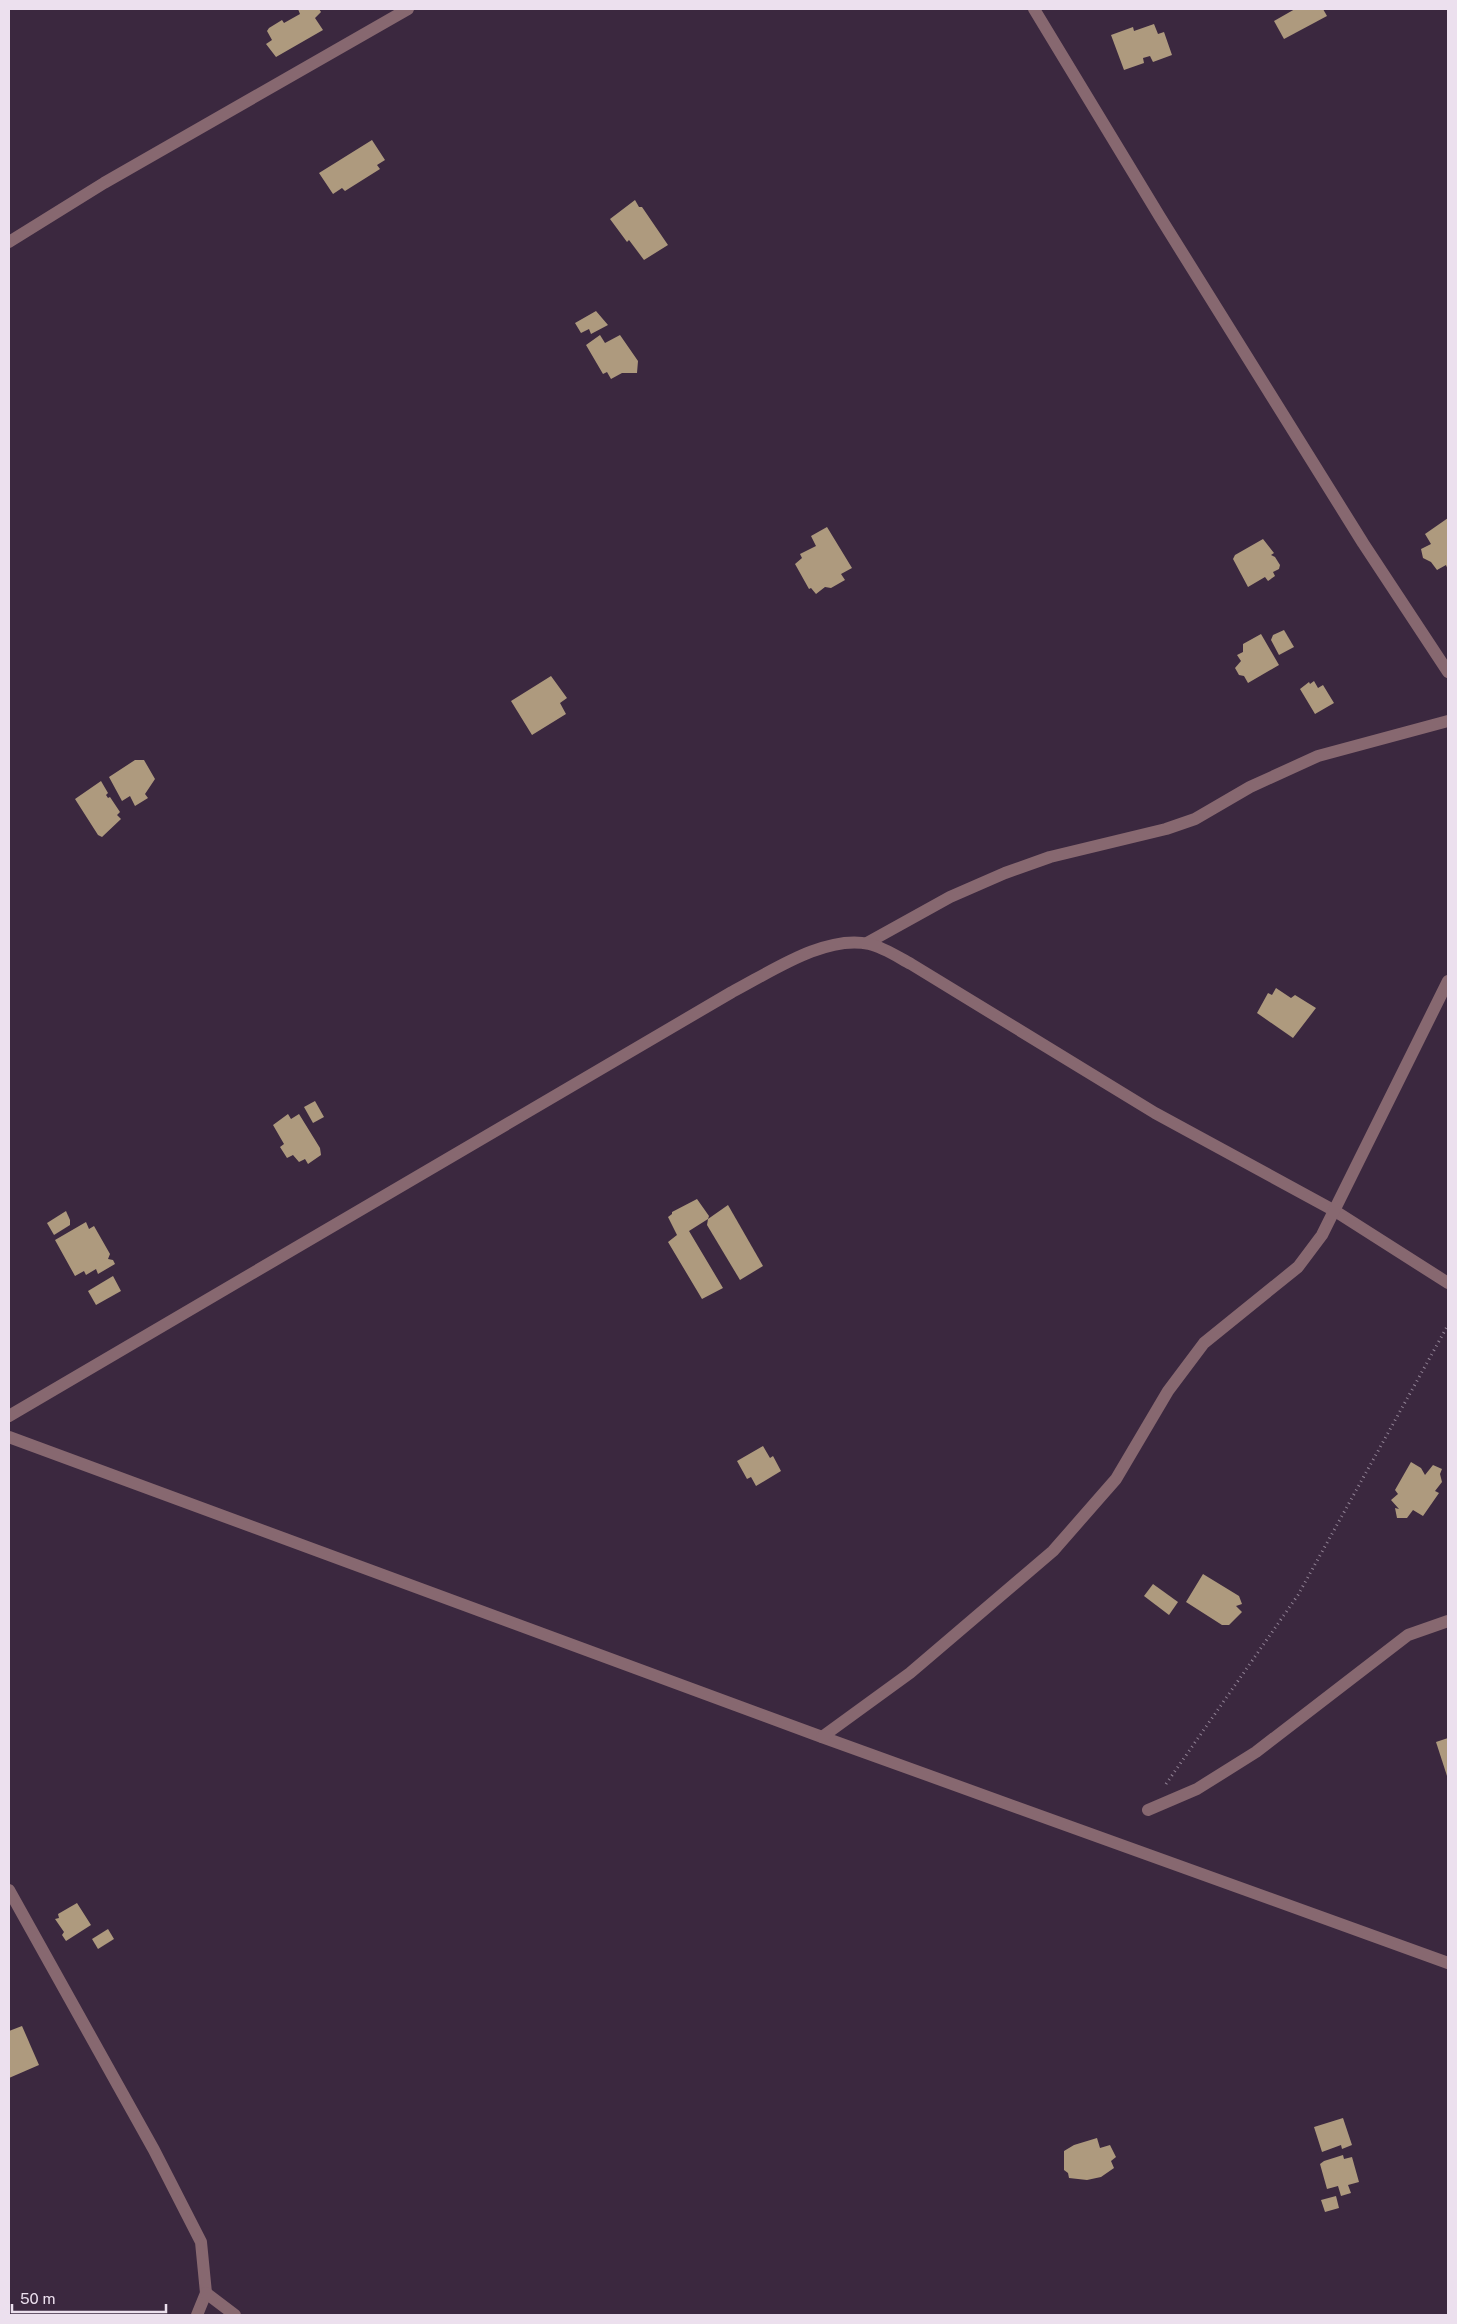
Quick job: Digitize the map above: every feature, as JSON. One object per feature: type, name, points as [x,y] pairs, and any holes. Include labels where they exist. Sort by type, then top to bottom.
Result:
[{"type":"street","points":[[9,242],[104,183],[408,9]]},
{"type":"street","points":[[1034,9],[1160,217],[1363,543],[1448,672]]},
{"type":"street","points":[[867,943],[950,897],[1005,873],[1050,857],[1166,829],[1194,819],[1222,805],[1250,787],[1318,756],[1448,721]]},
{"type":"street","points":[[9,1416],[732,992],[808,952],[849,943],[867,943],[911,964],[1155,1113],[1335,1211],[1448,1283]]},
{"type":"street","points":[[822,1737],[910,1673],[1053,1551],[1116,1478],[1168,1390],[1204,1343],[1298,1267],[1322,1235],[1335,1211],[1448,981]]},
{"type":"street","points":[[9,1437],[822,1737],[1448,1963]]},
{"type":"street","points":[[1148,1810],[1197,1789],[1256,1752],[1408,1635],[1448,1620]]},
{"type":"street","points":[[9,1890],[154,2150],[201,2242],[206,2293],[197,2315]]},
{"type":"street","points":[[206,2293],[235,2315]]},
{"type":"path","points":[[1165,1786],[1298,1595],[1448,1325]]},
{"type":"building","points":[[298,9],[319,9],[321,12],[315,18],[323,30],[276,57],[266,44],[272,40],[267,31],[282,20],[284,23],[300,14]]},
{"type":"building","points":[[1295,9],[1323,9],[1327,16],[1284,39],[1274,21]]},
{"type":"building","points":[[1154,24],[1158,34],[1164,32],[1172,55],[1153,62],[1150,56],[1143,58],[1144,63],[1124,70],[1111,35],[1133,27],[1134,31]]},
{"type":"building","points":[[372,140],[385,160],[377,165],[380,169],[345,191],[342,188],[333,194],[319,173]]},
{"type":"building","points":[[635,200],[639,207],[642,207],[668,245],[644,260],[629,240],[627,242],[610,219]]},
{"type":"building","points":[[596,311],[608,325],[591,334],[589,329],[581,333],[575,323]]},
{"type":"building","points":[[600,335],[605,343],[620,335],[638,361],[637,373],[622,373],[611,379],[607,372],[603,374],[586,345]]},
{"type":"building","points":[[1448,518],[1448,570],[1446,565],[1437,570],[1431,562],[1423,558],[1421,549],[1431,544],[1425,534]]},
{"type":"building","points":[[827,527],[852,568],[841,574],[845,580],[831,588],[825,587],[816,594],[811,588],[809,589],[795,564],[802,558],[800,554],[816,546],[811,536]]},
{"type":"building","points":[[1263,539],[1274,553],[1271,555],[1275,557],[1280,565],[1279,569],[1273,572],[1275,576],[1268,581],[1265,577],[1248,587],[1233,559],[1235,555]]},
{"type":"building","points":[[1284,630],[1294,647],[1279,655],[1271,640],[1273,635]]},
{"type":"building","points":[[1261,634],[1279,665],[1248,683],[1244,676],[1239,675],[1235,668],[1241,661],[1237,655],[1243,652],[1243,644]]},
{"type":"building","points":[[551,676],[567,698],[560,703],[566,714],[532,735],[511,701]]},
{"type":"building","points":[[1314,681],[1318,688],[1323,685],[1334,703],[1315,714],[1300,689],[1309,682],[1310,684]]},
{"type":"building","points":[[135,760],[144,760],[155,779],[145,794],[148,798],[135,806],[130,796],[122,801],[109,777]]},
{"type":"building","points":[[101,781],[108,793],[106,795],[108,798],[110,797],[120,812],[117,815],[121,819],[102,837],[98,835],[75,799]]},
{"type":"building","points":[[1276,988],[1291,998],[1295,995],[1316,1008],[1293,1038],[1257,1013],[1268,993],[1272,995]]},
{"type":"building","points":[[315,1101],[324,1117],[313,1123],[304,1107]]},
{"type":"building","points":[[288,1114],[291,1119],[299,1114],[320,1148],[321,1155],[308,1164],[305,1159],[299,1162],[293,1155],[287,1158],[280,1147],[284,1144],[273,1125]]},
{"type":"building","points":[[697,1199],[709,1216],[708,1219],[689,1231],[723,1288],[702,1299],[668,1242],[677,1235],[668,1217],[672,1212]]},
{"type":"building","points":[[728,1205],[763,1266],[740,1280],[707,1225],[708,1219]]},
{"type":"building","points":[[66,1211],[70,1225],[54,1235],[47,1223]]},
{"type":"building","points":[[86,1222],[89,1229],[94,1226],[110,1254],[108,1259],[113,1260],[115,1264],[98,1274],[96,1269],[86,1275],[84,1271],[75,1276],[55,1240]]},
{"type":"building","points":[[113,1276],[121,1291],[96,1305],[88,1291]]},
{"type":"building","points":[[763,1446],[770,1458],[773,1456],[781,1471],[756,1486],[751,1477],[747,1479],[737,1461]]},
{"type":"building","points":[[1411,1462],[1421,1468],[1425,1475],[1433,1465],[1442,1469],[1440,1474],[1442,1482],[1435,1491],[1439,1493],[1423,1516],[1413,1510],[1407,1518],[1397,1518],[1395,1508],[1399,1509],[1391,1500],[1398,1494],[1395,1490]]},
{"type":"building","points":[[1203,1574],[1239,1596],[1242,1604],[1236,1606],[1242,1612],[1229,1625],[1222,1625],[1186,1602]]},
{"type":"building","points":[[1153,1584],[1178,1602],[1169,1615],[1144,1596]]},
{"type":"building","points":[[1448,1738],[1448,1779],[1436,1742]]},
{"type":"building","points":[[77,1903],[91,1925],[66,1941],[62,1935],[64,1932],[55,1919],[59,1918],[58,1914]]},
{"type":"building","points":[[108,1929],[114,1939],[98,1949],[92,1939]]},
{"type":"building","points":[[22,2026],[39,2065],[9,2078],[9,2031]]},
{"type":"building","points":[[1343,2118],[1352,2145],[1342,2149],[1341,2145],[1322,2152],[1314,2127]]},
{"type":"building","points":[[1097,2138],[1100,2148],[1110,2145],[1116,2157],[1111,2161],[1114,2168],[1101,2177],[1087,2180],[1069,2178],[1068,2173],[1064,2170],[1064,2151],[1074,2145]]},
{"type":"building","points":[[1343,2155],[1344,2159],[1352,2157],[1359,2182],[1348,2185],[1351,2193],[1341,2196],[1338,2186],[1327,2189],[1320,2164]]},
{"type":"building","points":[[1336,2196],[1339,2208],[1325,2212],[1321,2200]]}]
